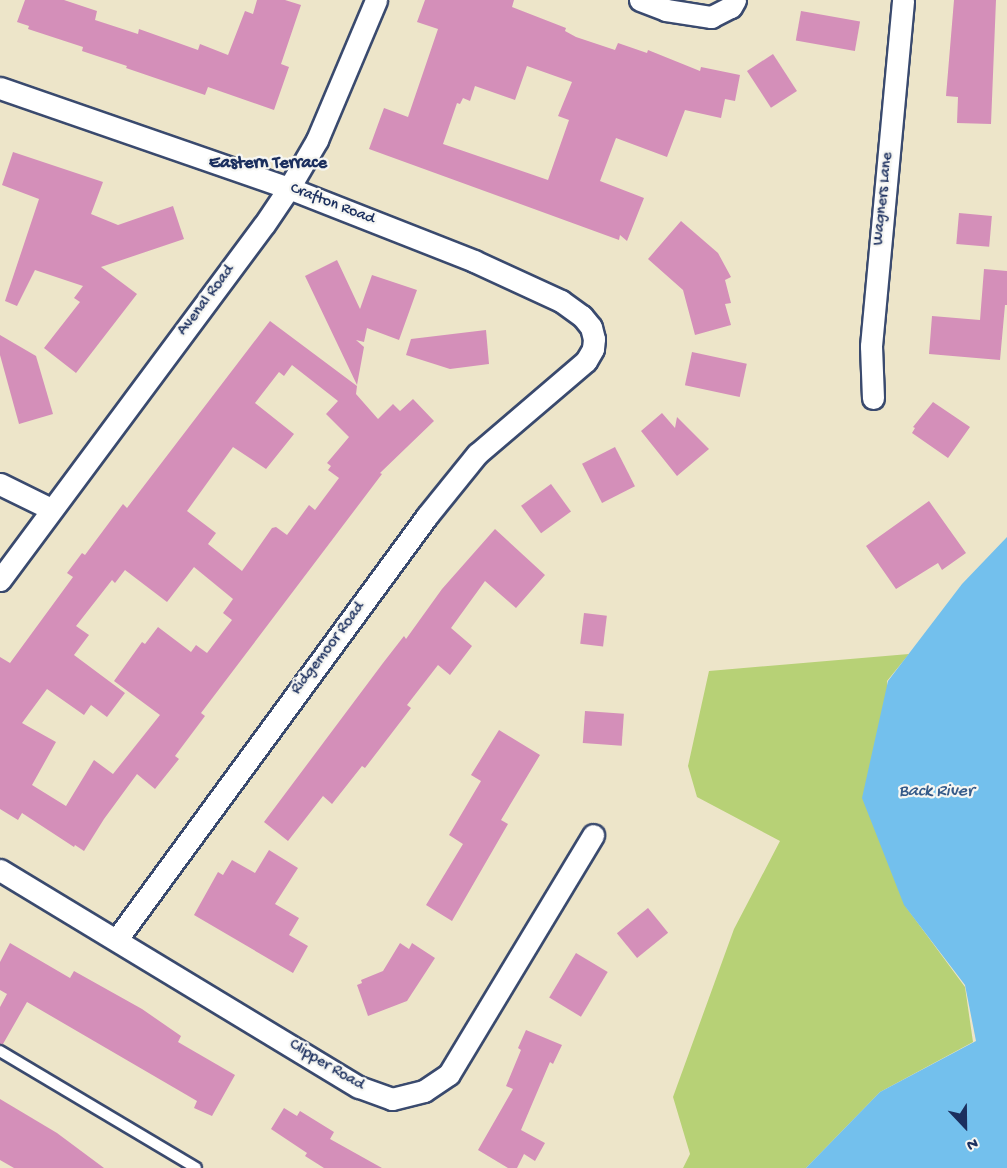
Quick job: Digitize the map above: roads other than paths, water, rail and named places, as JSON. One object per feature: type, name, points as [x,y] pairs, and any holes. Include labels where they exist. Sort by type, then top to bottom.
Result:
[{"type":"street","name":"Avenal Road","points":[[0,580],[264,225],[289,188],[317,140],[375,0]]},
{"type":"street","points":[[640,0],[666,10],[711,17],[733,4]]},
{"type":"street","name":"Wagners Lane","points":[[873,398],[871,346],[903,0]]},
{"type":"street","name":"Crafton Road","points":[[0,88],[289,188],[474,261],[561,301],[582,316],[591,327],[594,339],[593,349],[585,361],[566,380]]},
{"type":"street","name":"Ridgemoor Road","points":[[117,939],[406,545],[477,454],[566,380]]},
{"type":"street","points":[[0,484],[51,509]]},
{"type":"street","name":"Clipper Road","points":[[0,870],[359,1087],[393,1099],[424,1091],[449,1074],[593,835]]},
{"type":"lane","points":[[0,1052],[196,1168]]},
{"type":"water","name":"Back River","points":[[1007,537],[1007,1168],[806,1168],[880,1092],[976,1041],[965,985],[904,905],[862,798],[888,681],[962,584]]},
{"type":"district","name":"Eastern Terrace","points":[[268,164]]}]
